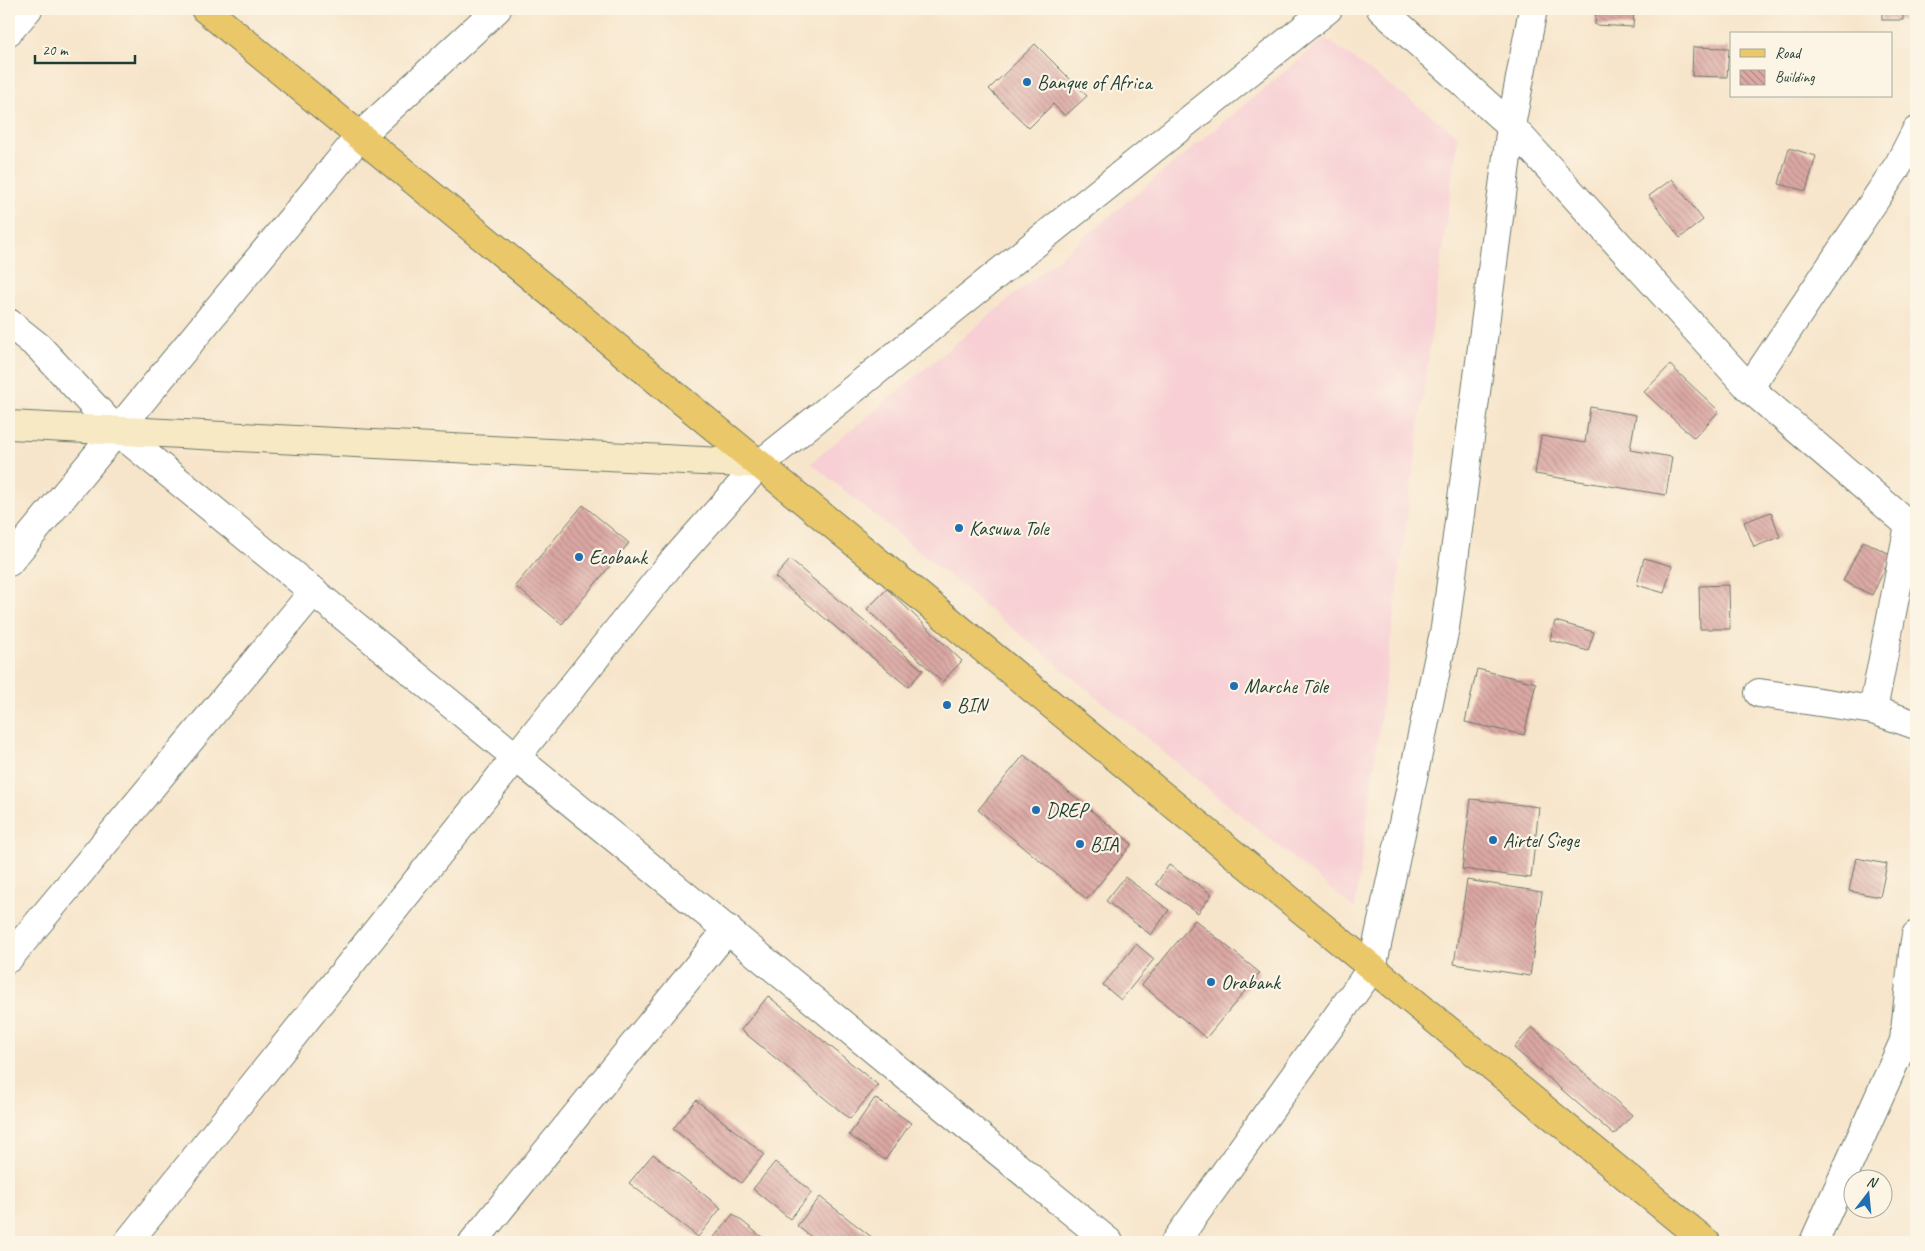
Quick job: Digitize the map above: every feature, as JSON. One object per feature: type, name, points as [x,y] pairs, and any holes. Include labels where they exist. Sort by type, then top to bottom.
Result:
[{"type":"main road","points":[[205,9],[1703,1241]]},
{"type":"street","points":[[9,31],[28,9]]},
{"type":"street","points":[[9,562],[360,136],[498,9]]},
{"type":"street","points":[[128,1242],[668,567],[760,464],[1328,9]]},
{"type":"street","points":[[1381,9],[1511,126],[1749,388],[1913,526],[1873,710]]},
{"type":"street","points":[[1175,1242],[1372,968],[1445,628],[1511,126],[1533,9]]},
{"type":"street","points":[[1749,388],[1899,164],[1916,131]]},
{"type":"street","points":[[9,323],[39,347],[117,431],[1109,1242]]},
{"type":"street","points":[[9,425],[760,464]]},
{"type":"street","points":[[9,958],[314,591]]},
{"type":"street","points":[[1760,693],[1873,710],[1916,725]]},
{"type":"street","points":[[473,1242],[728,929]]},
{"type":"street","points":[[1814,1242],[1910,1039],[1912,953],[1916,935]]},
{"type":"shaded area","name":"Marche Tôle","points":[[1325,38],[1458,135],[1355,909],[811,463]]},
{"type":"building","points":[[1596,9],[1634,9],[1633,27],[1595,25]]},
{"type":"building","points":[[1882,9],[1903,9],[1903,20],[1882,20]]},
{"type":"building","points":[[1035,44],[1087,96],[1065,116],[1053,104],[1029,128],[989,89]]},
{"type":"building","points":[[1693,47],[1729,48],[1727,77],[1692,76]]},
{"type":"building","points":[[1789,148],[1816,156],[1806,191],[1779,184]]},
{"type":"building","points":[[1672,179],[1703,220],[1680,238],[1649,196]]},
{"type":"building","points":[[1670,365],[1719,411],[1694,438],[1644,392]]},
{"type":"building","points":[[1590,407],[1636,415],[1630,450],[1672,457],[1666,495],[1535,474],[1541,436],[1585,443]]},
{"type":"building","points":[[583,505],[629,543],[562,624],[515,586]]},
{"type":"building","points":[[1771,512],[1780,537],[1754,547],[1744,522]]},
{"type":"building","points":[[1863,541],[1892,555],[1872,595],[1843,581]]},
{"type":"building","points":[[1644,558],[1672,566],[1664,593],[1637,585]]},
{"type":"building","points":[[790,560],[923,670],[908,687],[775,577]]},
{"type":"building","points":[[1729,585],[1730,629],[1700,629],[1699,586]]},
{"type":"building","points":[[887,589],[962,661],[942,682],[867,609]]},
{"type":"building","points":[[1555,621],[1594,632],[1588,651],[1550,640]]},
{"type":"building","points":[[1477,669],[1536,683],[1524,735],[1465,722]]},
{"type":"building","points":[[1024,755],[1132,844],[1087,899],[978,810]]},
{"type":"building","points":[[1471,799],[1539,807],[1531,878],[1462,869]]},
{"type":"building","points":[[1856,858],[1887,864],[1880,897],[1849,891]]},
{"type":"building","points":[[1169,865],[1212,894],[1198,913],[1156,884]]},
{"type":"building","points":[[1125,877],[1169,910],[1151,935],[1106,901]]},
{"type":"building","points":[[1467,880],[1542,892],[1530,976],[1454,964]]},
{"type":"building","points":[[1195,920],[1260,973],[1206,1038],[1142,985]]},
{"type":"building","points":[[1136,944],[1154,959],[1121,1000],[1103,985]]},
{"type":"building","points":[[768,996],[878,1085],[850,1119],[741,1030]]},
{"type":"building","points":[[1532,1027],[1632,1115],[1614,1135],[1514,1048]]},
{"type":"building","points":[[875,1098],[911,1123],[885,1160],[849,1135]]},
{"type":"building","points":[[696,1100],[764,1154],[741,1183],[673,1129]]},
{"type":"building","points":[[653,1154],[721,1208],[698,1237],[629,1183]]},
{"type":"building","points":[[775,1162],[812,1192],[790,1219],[753,1189]]},
{"type":"building","points":[[820,1197],[878,1242],[818,1242],[797,1226]]},
{"type":"building","points":[[733,1214],[768,1242],[710,1242]]},
{"type":"place","name":"Banque of Africa","points":[[1027,82]]},
{"type":"place","name":"Kasuwa Tole","points":[[959,528]]},
{"type":"place","name":"Ecobank","points":[[579,557]]},
{"type":"place","name":"Marche Tôle","points":[[1234,686]]},
{"type":"place","name":"BIN","points":[[947,705]]},
{"type":"place","name":"DREP","points":[[1036,810]]},
{"type":"place","name":"Airtel Siege","points":[[1493,840]]},
{"type":"place","name":"BIA","points":[[1080,844]]},
{"type":"place","name":"Orabank","points":[[1211,982]]}]
